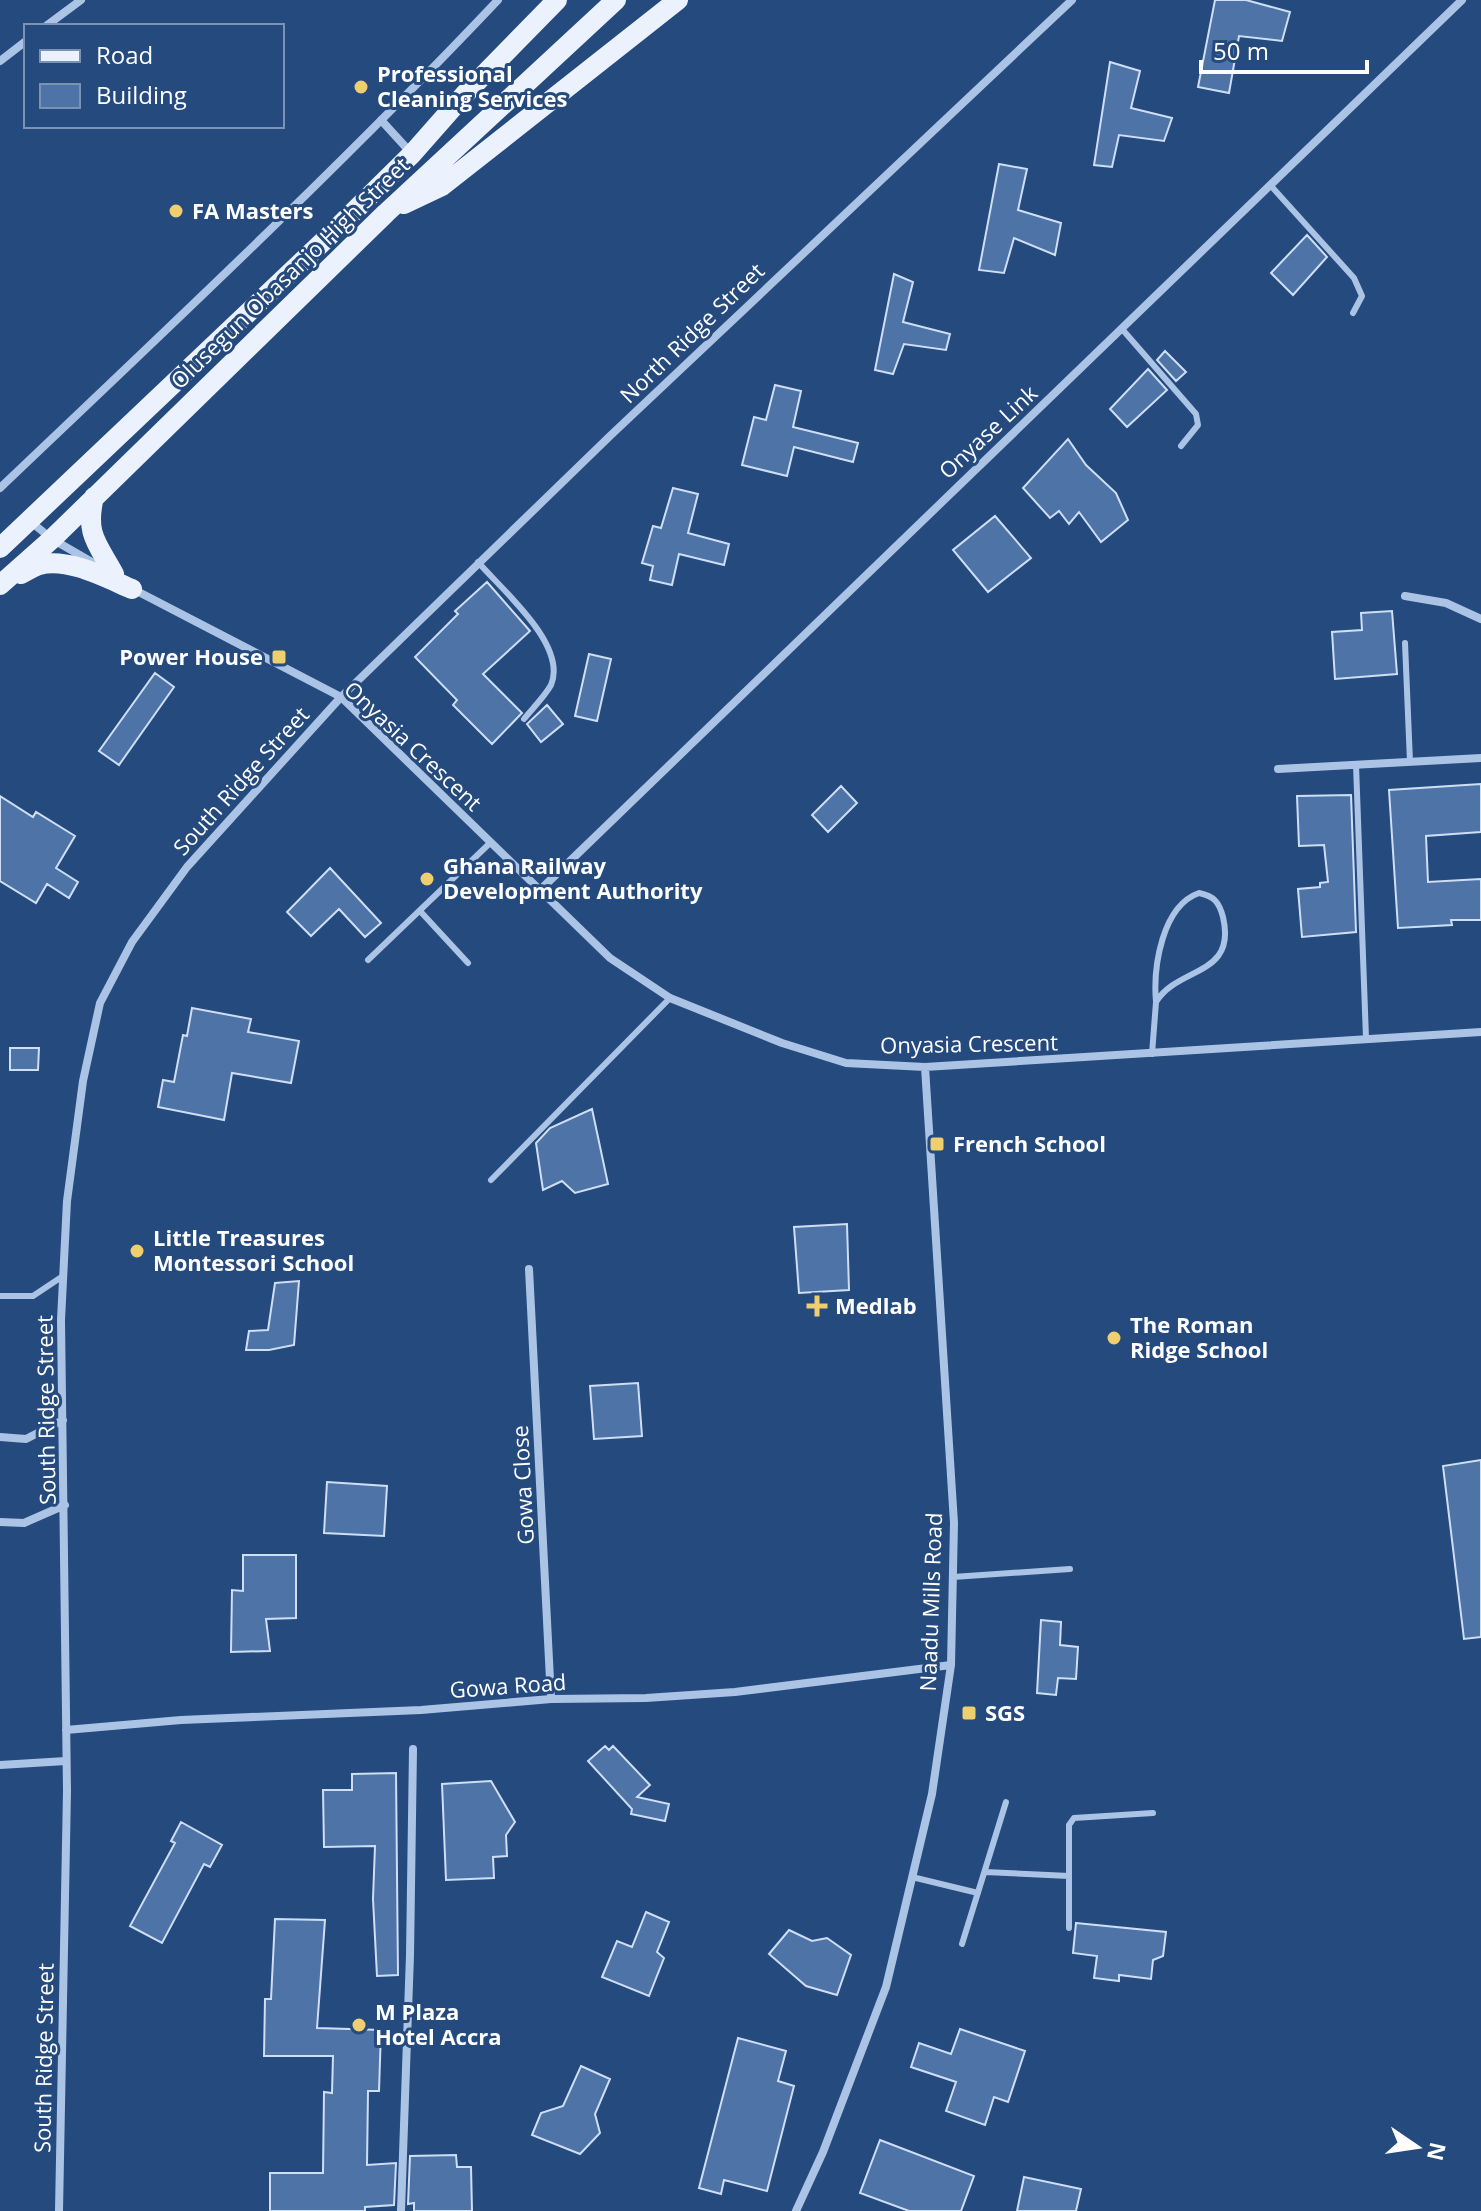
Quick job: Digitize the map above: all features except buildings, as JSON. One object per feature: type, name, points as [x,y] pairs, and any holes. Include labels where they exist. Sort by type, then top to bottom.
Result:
[{"type":"main road","name":"Olusegun Obasanjo High Street","points":[[0,548],[31,522],[412,154],[464,95],[557,0]]},
{"type":"main road","name":"Olusegun Obasanjo High Street","points":[[0,585],[52,539],[386,213],[616,0]]},
{"type":"main road","points":[[386,213],[442,186],[678,0]]},
{"type":"main road","points":[[94,496],[88,518],[92,535],[114,574]]},
{"type":"main road","points":[[0,585],[38,565],[55,564],[87,571],[132,589]]},
{"type":"street","points":[[49,24],[81,0]]},
{"type":"street","points":[[0,488],[173,324],[498,0]]},
{"type":"street","name":"North Ridge Street","points":[[341,697],[478,562],[1072,0]]},
{"type":"street","name":"Onyase Link","points":[[539,891],[1462,0]]},
{"type":"street","points":[[0,61],[24,43]]},
{"type":"street","points":[[381,120],[412,154]]},
{"type":"street","name":"Onyasia Crescent","points":[[31,522],[52,539],[114,574],[132,589],[341,697],[610,958],[670,998],[782,1043],[846,1063],[925,1067],[1481,1032]]},
{"type":"street","points":[[1405,596],[1446,603],[1481,619]]},
{"type":"street","name":"South Ridge Street","points":[[59,2211],[66,1761],[63,1276],[69,1186],[83,1081],[100,1003],[132,942],[187,867],[341,697]]},
{"type":"street","points":[[1278,769],[1481,758]]},
{"type":"street","name":"Naadu Mills Road","points":[[796,2211],[823,2152],[886,1987],[932,1794],[951,1665],[954,1523],[925,1067]]},
{"type":"street","name":"Gowa Close","points":[[529,1269],[551,1699]]},
{"type":"street","points":[[0,1437],[26,1439],[63,1420]]},
{"type":"street","points":[[0,1522],[24,1523],[65,1505]]},
{"type":"street","name":"Gowa Road","points":[[66,1730],[181,1720],[735,1692],[951,1665]]},
{"type":"street","points":[[401,2211],[413,1749]]},
{"type":"street","points":[[0,1765],[66,1761]]},
{"type":"lane","points":[[1271,186],[1354,278],[1362,296],[1353,313]]},
{"type":"lane","points":[[1122,329],[1196,414],[1198,425],[1181,446]]},
{"type":"lane","points":[[478,562],[540,632],[554,659],[551,684],[524,719]]},
{"type":"lane","points":[[1405,643],[1410,762]]},
{"type":"lane","points":[[1356,765],[1366,1038]]},
{"type":"lane","points":[[368,960],[490,843]]},
{"type":"lane","points":[[1152,1054],[1155,987],[1165,934],[1175,910],[1187,897],[1199,893],[1210,895],[1219,904],[1226,930],[1221,953],[1212,964],[1169,987],[1156,1002]]},
{"type":"lane","points":[[420,911],[468,963]]},
{"type":"lane","points":[[491,1180],[670,998]]},
{"type":"lane","points":[[0,1296],[33,1296],[63,1276]]},
{"type":"lane","points":[[953,1577],[1070,1569]]},
{"type":"lane","points":[[962,1944],[1006,1802]]},
{"type":"lane","points":[[1069,1928],[1069,1825],[1074,1818],[1153,1813]]},
{"type":"lane","points":[[985,1872],[1069,1876]]},
{"type":"lane","points":[[912,1877],[978,1893]]},
{"type":"place","name":"Professional Cleaning Services","points":[[361,87]]},
{"type":"place","name":"FA Masters","points":[[176,211]]},
{"type":"place","name":"Power House","points":[[279,657]]},
{"type":"place","name":"Ghana Railway Development Authority","points":[[427,879]]},
{"type":"place","name":"French School","points":[[937,1144]]},
{"type":"place","name":"Little Treasures Montessori School","points":[[137,1251]]},
{"type":"place","name":"Medlab","points":[[817,1306]]},
{"type":"place","name":"The Roman Ridge School","points":[[1114,1338]]},
{"type":"place","name":"SGS","points":[[969,1713]]},
{"type":"place","name":"M Plaza Hotel Accra","points":[[359,2025]]}]
